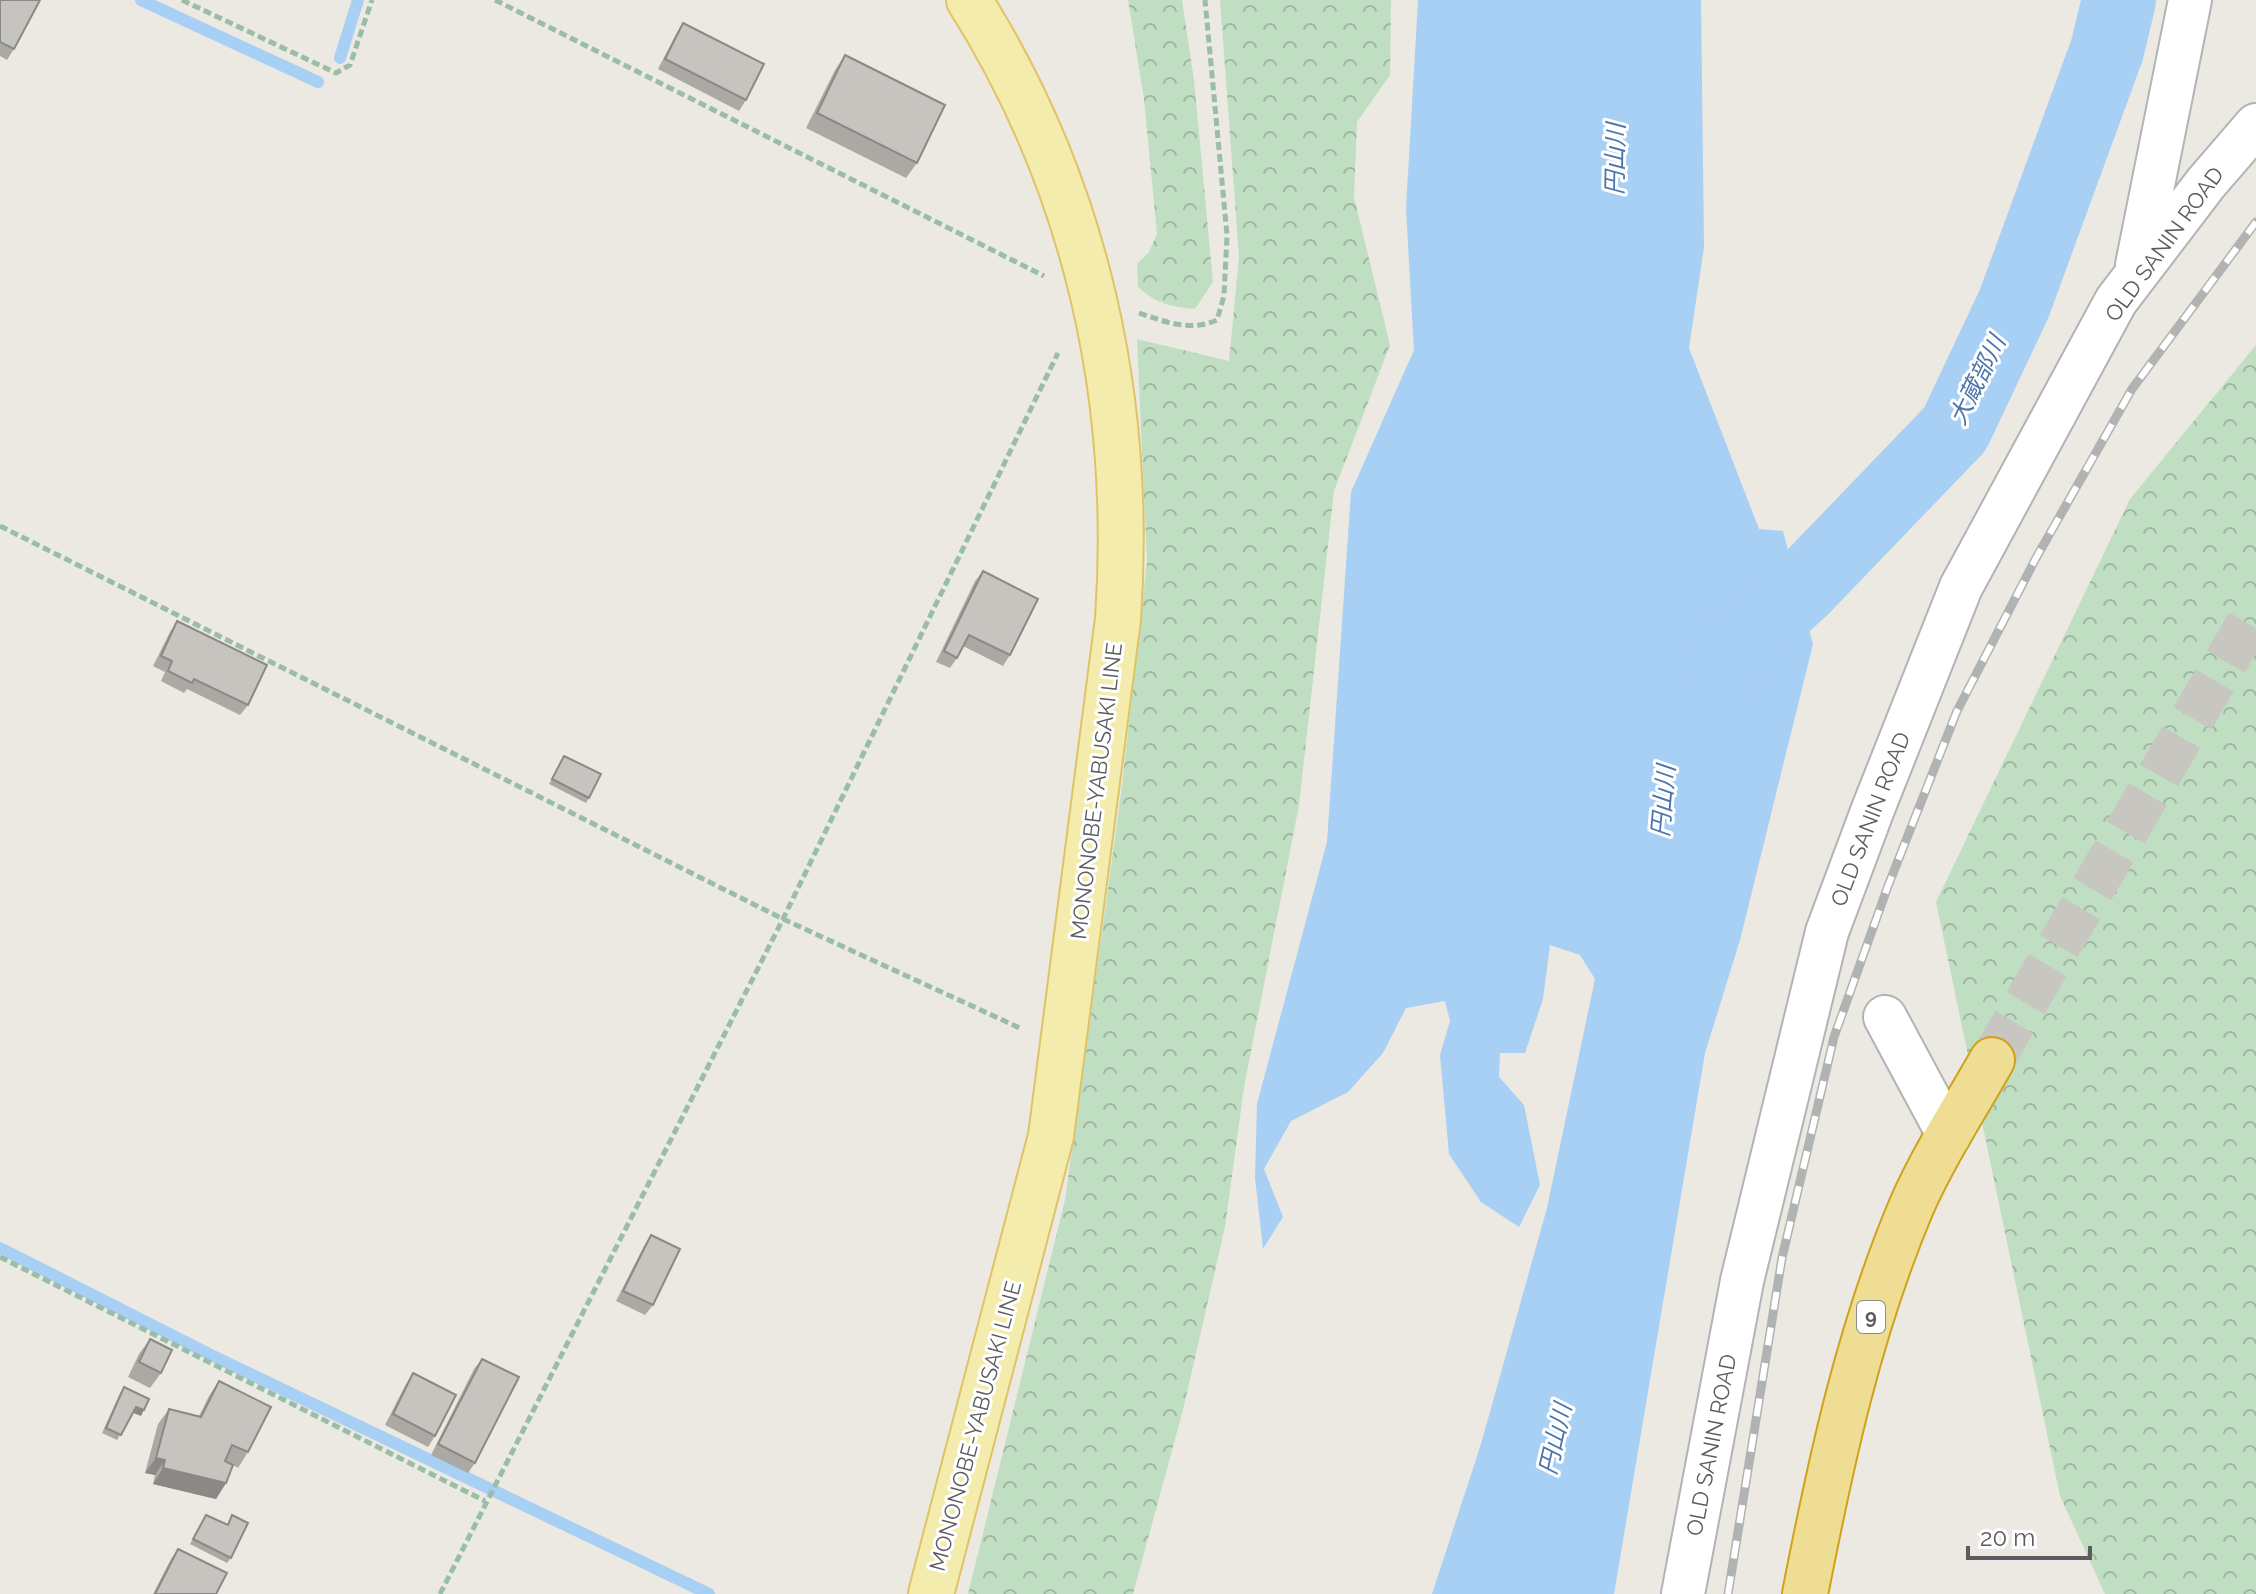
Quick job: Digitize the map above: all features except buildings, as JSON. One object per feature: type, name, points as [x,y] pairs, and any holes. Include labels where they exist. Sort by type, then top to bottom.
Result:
[{"type":"highway","name":"9","points":[[1805,1594],[1833,1454],[1857,1359],[1885,1274],[1914,1202],[1992,1060]]},
{"type":"main road","name":"MONONOBE-YABUSAKI LINE","points":[[931,1594],[1051,1136],[1118,619],[1122,562],[1119,447],[1103,334],[1091,278],[1071,212],[1035,122],[969,0]]},
{"type":"street","points":[[2134,278],[2190,0]]},
{"type":"street","name":"OLD SANIN ROAD","points":[[1683,1594],[1742,1281],[1827,932],[1961,587],[2116,301],[2206,183],[2256,125]]},
{"type":"street","points":[[1885,1017],[1949,1136]]},
{"type":"path","points":[[182,0],[336,73],[350,65],[372,0]]},
{"type":"path","points":[[495,0],[1068,288],[1091,278],[1132,310],[1161,320],[1202,326],[1217,320],[1224,296],[1227,235],[1205,0]]},
{"type":"path","points":[[440,1594],[783,919],[1058,357],[1060,343]]},
{"type":"path","points":[[0,526],[783,919],[1063,1048]]},
{"type":"path","points":[[0,1257],[485,1501]]},
{"type":"green space","points":[[1128,0],[1182,0],[1194,80],[1213,282],[1195,309],[1164,303],[1138,287],[1137,264],[1149,252],[1157,234],[1144,99]]},
{"type":"green space","points":[[1220,0],[1391,0],[1390,75],[1357,122],[1354,197],[1390,345],[1334,491],[1299,805],[1244,1087],[1225,1227],[1183,1410],[1133,1594],[968,1594],[1065,1200],[1121,794],[1147,562],[1137,339],[1229,361],[1239,257]]},
{"type":"green space","points":[[2256,345],[2256,1594],[2105,1594],[2060,1496],[1936,902],[2130,499]]},
{"type":"water","name":"円山川","points":[[1418,0],[1701,0],[1704,247],[1689,348],[1759,529],[1783,531],[1813,644],[1740,940],[1705,1053],[1614,1594],[1432,1594],[1481,1444],[1547,1208],[1595,979],[1580,955],[1550,945],[1543,999],[1525,1053],[1500,1053],[1499,1077],[1524,1105],[1540,1185],[1519,1227],[1481,1202],[1449,1154],[1440,1055],[1450,1021],[1445,1001],[1406,1008],[1383,1053],[1348,1092],[1291,1121],[1264,1169],[1283,1217],[1263,1249],[1255,1178],[1257,1104],[1327,842],[1351,492],[1414,350],[1406,209]]},
{"type":"waterway","points":[[141,0],[318,82]]},
{"type":"waterway","points":[[340,58],[358,0]]},
{"type":"waterway","name":"大蔵部川","points":[[1723,661],[1803,587],[1955,429],[2014,304],[2107,50],[2119,0]]},
{"type":"waterway","points":[[0,1248],[213,1356],[709,1594]]},
{"type":"tunnel","points":[[1992,1060],[2256,610]]},
{"type":"railway","points":[[1728,1594],[1782,1258],[1834,1037],[1888,886],[1957,711],[2036,558],[2132,389],[2256,222]]}]
